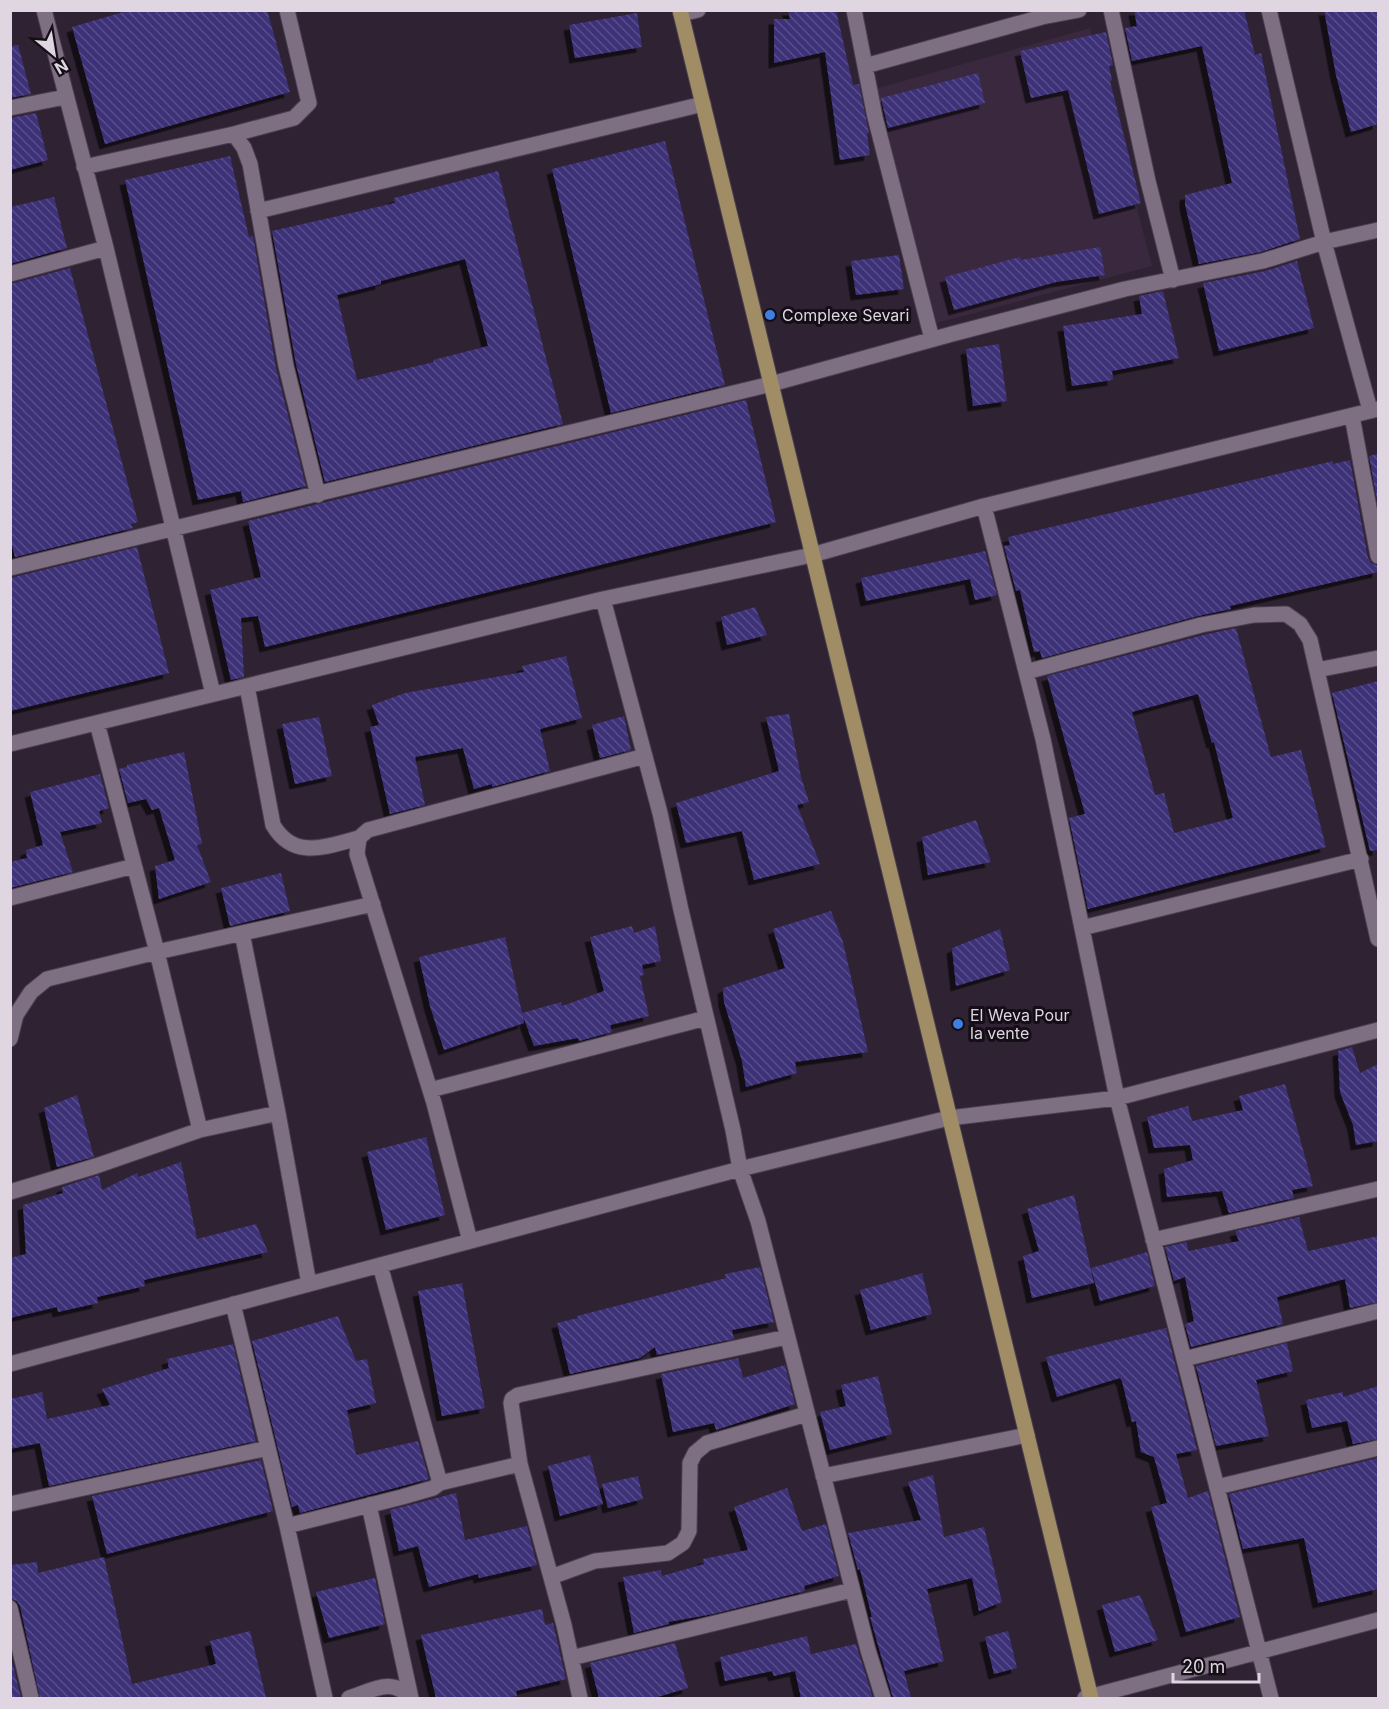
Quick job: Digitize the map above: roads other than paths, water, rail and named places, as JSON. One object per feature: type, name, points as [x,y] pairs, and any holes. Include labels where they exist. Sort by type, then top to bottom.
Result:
[{"type":"main road","points":[[681,12],[1089,1698]]},
{"type":"street","points":[[84,167],[234,134],[294,118],[309,103],[287,10]]},
{"type":"street","points":[[681,12],[698,10]]},
{"type":"street","points":[[854,10],[875,117],[932,339]]},
{"type":"street","points":[[865,66],[1041,14],[1079,10]]},
{"type":"street","points":[[1111,10],[1148,181],[1173,279]]},
{"type":"street","points":[[10,744],[603,599],[813,555],[984,506],[1374,410],[1324,242],[1269,10]]},
{"type":"street","points":[[49,12],[66,97],[106,248],[213,694]]},
{"type":"street","points":[[10,108],[66,97]]},
{"type":"street","points":[[258,210],[703,104]]},
{"type":"street","points":[[234,134],[244,148],[250,164],[286,366],[318,495]]},
{"type":"street","points":[[10,568],[771,384],[1125,289],[1263,261],[1324,242],[1378,230]]},
{"type":"street","points":[[10,274],[106,248]]},
{"type":"street","points":[[1352,416],[1378,556]]},
{"type":"street","points":[[984,506],[1043,739],[1117,1098],[1271,1698]]},
{"type":"street","points":[[603,599],[660,813],[740,1169],[758,1221],[852,1590],[883,1698]]},
{"type":"street","points":[[1026,672],[1201,625],[1254,615],[1286,614],[1300,624],[1310,640],[1378,939]]},
{"type":"street","points":[[1317,670],[1378,658]]},
{"type":"street","points":[[247,686],[273,825],[280,837],[310,849],[359,838],[368,830],[645,756]]},
{"type":"street","points":[[97,723],[157,952],[200,1130]]},
{"type":"street","points":[[359,838],[357,855],[430,1090],[470,1242]]},
{"type":"street","points":[[1082,928],[1361,859]]},
{"type":"street","points":[[10,898],[134,866]]},
{"type":"street","points":[[10,1039],[16,1015],[32,992],[47,980],[157,952],[373,904]]},
{"type":"street","points":[[242,933],[309,1284]]},
{"type":"street","points":[[430,1090],[706,1018]]},
{"type":"street","points":[[10,1364],[740,1169],[950,1118],[1117,1098],[1378,1030]]},
{"type":"street","points":[[10,1192],[96,1166],[200,1130],[278,1113]]},
{"type":"street","points":[[1153,1240],[1378,1189]]},
{"type":"street","points":[[380,1265],[440,1483]]},
{"type":"street","points":[[233,1304],[325,1698]]},
{"type":"street","points":[[1184,1359],[1378,1311]]},
{"type":"street","points":[[580,1698],[551,1577],[520,1464],[511,1402],[515,1396],[788,1337]]},
{"type":"street","points":[[551,1577],[596,1561],[668,1553],[683,1543],[690,1531],[690,1463],[695,1453],[707,1443],[807,1414]]},
{"type":"street","points":[[823,1476],[1027,1435]]},
{"type":"street","points":[[10,1504],[268,1448]]},
{"type":"street","points":[[1217,1487],[1378,1448]]},
{"type":"street","points":[[286,1526],[433,1488],[440,1483],[520,1464]]},
{"type":"street","points":[[369,1505],[410,1698]]},
{"type":"street","points":[[571,1658],[852,1590]]},
{"type":"street","points":[[10,1608],[31,1698]]},
{"type":"street","points":[[1089,1698],[1378,1620]]},
{"type":"street","points":[[349,1698],[388,1685],[403,1689],[410,1698]]},
{"type":"place","name":"Complexe Sevari","points":[[770,315]]},
{"type":"place","name":"El Weva Pour la vente","points":[[958,1024]]}]
